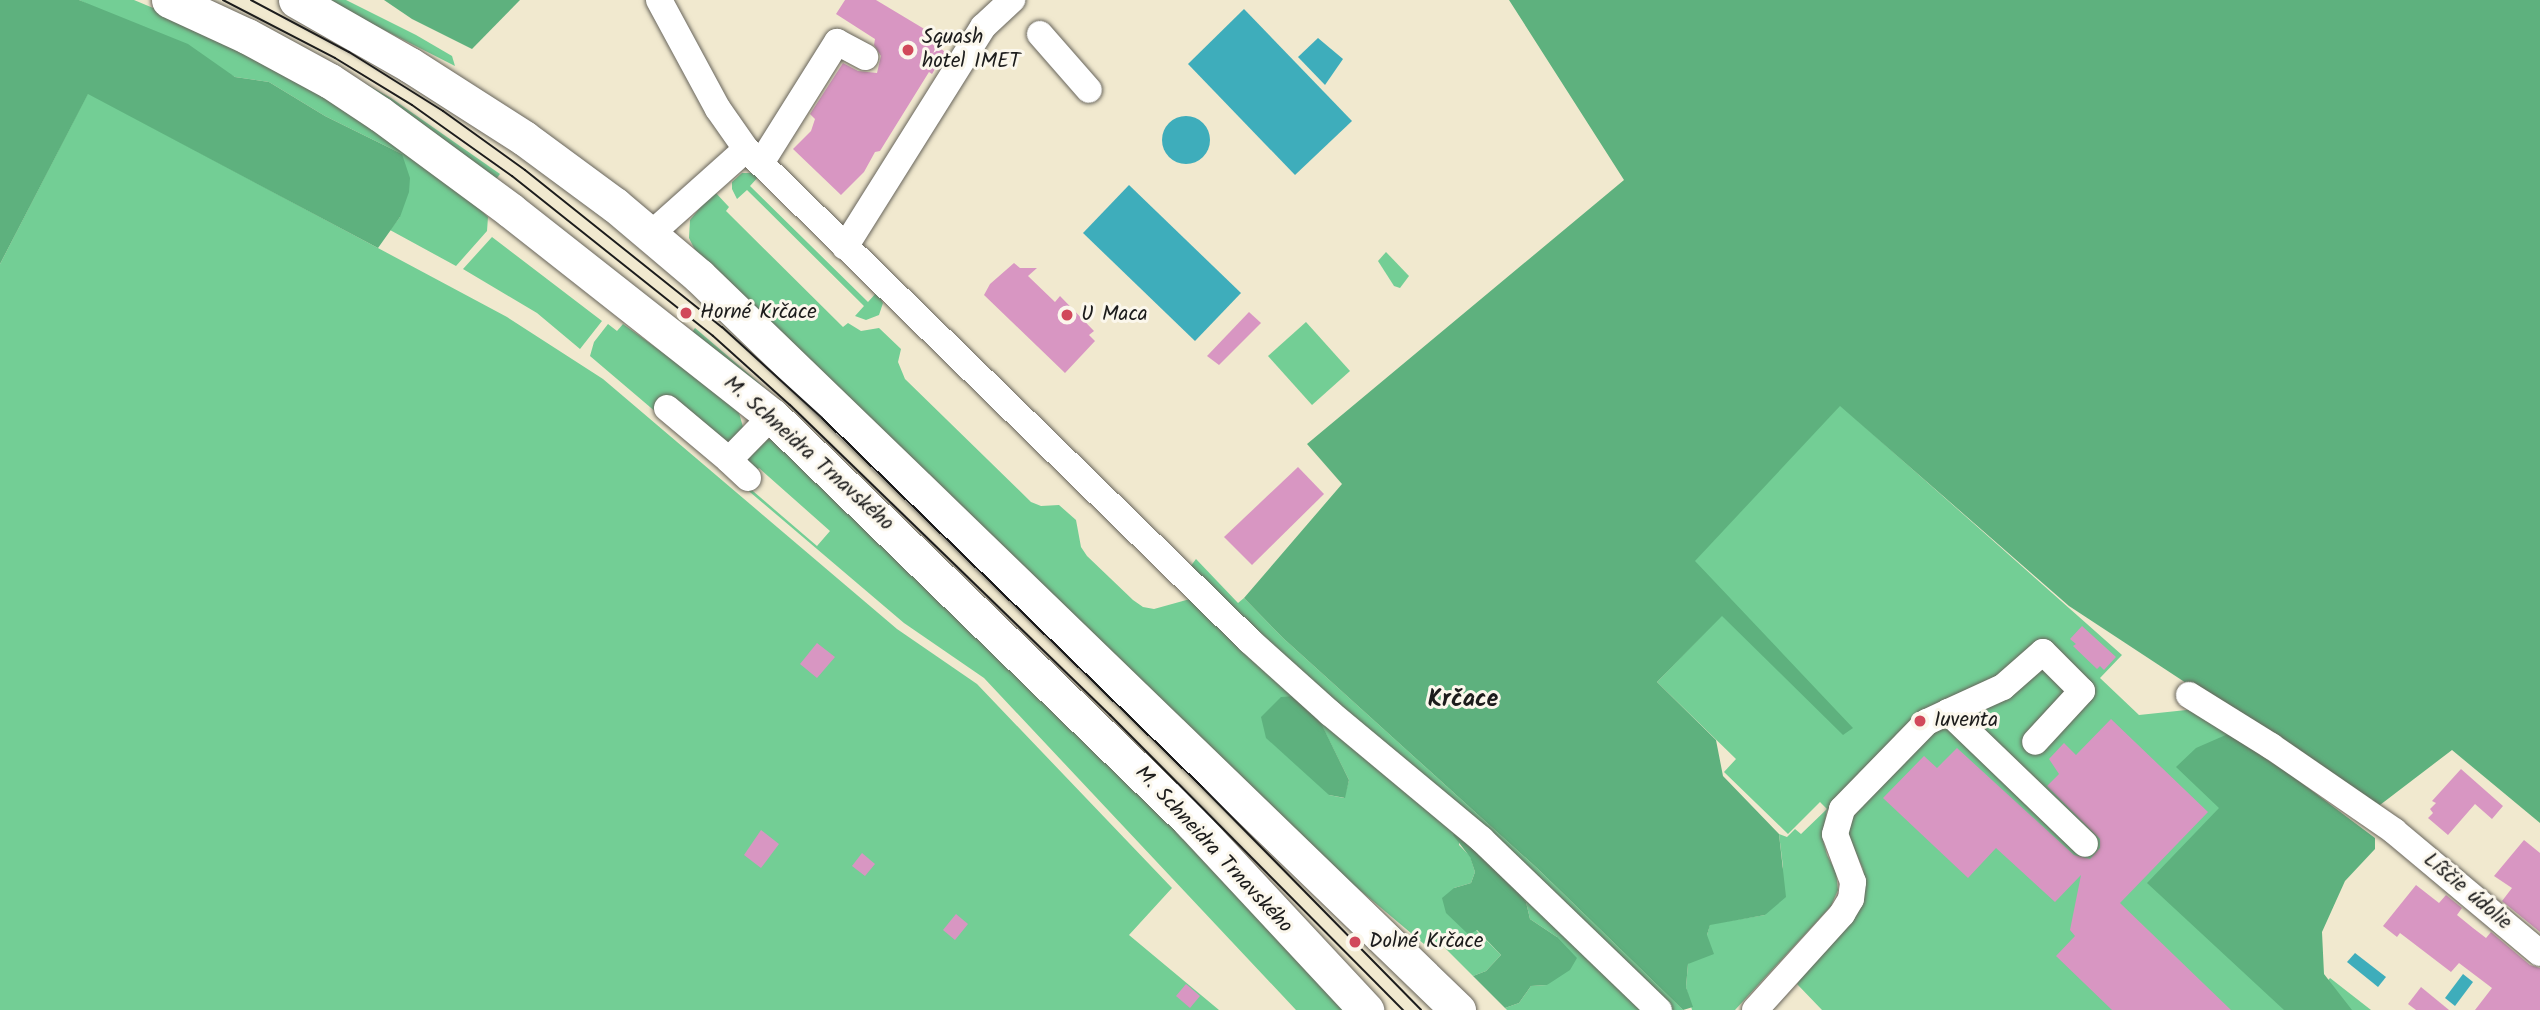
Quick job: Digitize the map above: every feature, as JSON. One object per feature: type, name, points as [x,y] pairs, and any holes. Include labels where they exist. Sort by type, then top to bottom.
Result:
[{"type":"main road","name":"M. Schneidra Trnavského","points":[[169,0],[247,36],[330,81],[380,114],[510,210],[772,416],[1162,793],[1366,1010]]},
{"type":"main road","points":[[296,0],[464,98],[577,176],[651,234],[749,321],[1458,1010]]},
{"type":"street","points":[[659,0],[718,109],[753,156],[1250,641],[1330,713],[1481,839],[1656,1007]]},
{"type":"street","points":[[845,247],[984,27],[1012,0]]},
{"type":"street","points":[[1040,34],[1089,90]]},
{"type":"street","points":[[651,234],[753,156],[837,42],[865,57]]},
{"type":"street","points":[[667,408],[748,478]]},
{"type":"street","points":[[729,460],[772,416]]},
{"type":"street","points":[[1755,1010],[1842,914],[1851,898],[1853,882],[1835,834],[1842,809],[1927,722],[2003,687],[2043,652],[2082,691],[2035,742]]},
{"type":"street","name":"Líščie údolie","points":[[2189,695],[2271,746],[2394,831],[2540,953]]},
{"type":"street","points":[[1948,712],[2085,844]]},
{"type":"green space","points":[[0,0],[79,0],[188,44],[235,77],[269,82],[325,116],[402,154],[410,178],[409,192],[400,217],[378,248],[88,94],[0,264]]},
{"type":"green space","points":[[79,0],[134,0],[201,28],[309,84],[464,194],[488,217],[487,231],[456,266],[390,230],[400,217],[402,154],[325,116],[269,82],[235,77]]},
{"type":"green space","points":[[325,0],[346,0],[416,35],[452,56],[455,66]]},
{"type":"green space","points":[[384,0],[520,0],[472,49],[412,19]]},
{"type":"green space","points":[[1509,0],[2540,0],[2540,823],[2452,750],[2376,808],[2069,606],[1840,406],[1695,561],[1853,728],[1843,735],[1722,616],[1657,682],[1716,740],[1723,776],[1779,834],[1786,897],[1765,915],[1710,925],[1707,935],[1714,954],[1688,964],[1686,987],[1693,1007],[1683,1010],[1538,869],[1283,638],[1244,598],[1342,484],[1307,444],[1624,180]]},
{"type":"green space","points":[[261,25],[391,98],[500,174],[494,182]]},
{"type":"green space","points":[[88,93],[507,317],[603,379],[897,629],[977,684],[1172,888],[1129,935],[1219,1010],[0,1010],[0,264]]},
{"type":"green space","points":[[742,173],[759,176],[750,186],[868,302],[877,292],[883,303],[879,315],[866,320],[855,316],[864,306],[747,190],[737,199],[732,182]]},
{"type":"green space","points":[[714,191],[729,207],[726,211],[843,327],[848,323],[861,331],[879,328],[901,349],[898,362],[905,379],[1031,502],[1041,506],[1059,505],[1076,520],[1081,547],[1087,556],[1133,600],[1143,607],[1154,609],[1190,599],[1459,831],[1459,845],[1470,856],[1475,872],[1471,883],[1454,888],[1476,930],[1501,955],[1486,971],[1473,976],[1444,947],[1429,939],[1424,944],[1324,860],[696,252],[689,238],[690,220]],"holes":[[[1321,724],[1349,780],[1344,798],[1329,795]]]},
{"type":"green space","points":[[492,237],[602,321],[580,349],[537,313],[463,269]]},
{"type":"green space","points":[[1386,252],[1409,276],[1400,288],[1394,286],[1378,261]]},
{"type":"green space","points":[[1306,322],[1350,371],[1312,405],[1268,356]]},
{"type":"green space","points":[[608,324],[617,331],[623,324],[705,383],[739,413],[743,427],[730,444],[656,408],[817,546],[830,531],[759,468],[752,474],[747,460],[768,439],[778,442],[1163,812],[1345,1010],[1296,1010],[984,678],[904,623],[590,356],[594,342]]},
{"type":"green space","points":[[695,328],[758,382],[806,428],[691,334]]},
{"type":"green space","name":"Iuventa","points":[[1840,405],[2122,655],[2100,678],[2139,715],[2196,709],[2255,745],[2258,754],[2228,734],[2231,805],[2298,1010],[1822,1010],[1797,984],[1865,882],[1863,869],[1845,828],[1827,810],[1822,837],[1836,872],[1838,890],[1831,906],[1735,1010],[1692,1010],[1686,987],[1688,964],[1707,935],[1710,924],[1765,915],[1783,867],[1779,834],[1787,837],[1795,829],[1801,834],[1827,809],[1820,802],[1788,834],[1724,772],[1736,759],[1657,682],[1721,616],[1694,561]]},
{"type":"green space","points":[[1196,559],[1238,603],[1244,598],[1283,638],[1538,869],[1683,1010],[1671,1010],[1332,700],[1190,567]]},
{"type":"green space","points":[[1296,696],[1321,723],[1349,780],[1345,798],[1329,795],[1266,738],[1261,717],[1281,697]]},
{"type":"green space","points":[[2228,734],[2291,775],[2375,838],[2375,849],[2345,881],[2322,932],[2324,974],[2352,1010],[2284,1010],[2147,883],[2219,808],[2176,767],[2196,748]]},
{"type":"green space","points":[[1459,831],[1503,871],[1526,902],[1530,919],[1557,937],[1577,958],[1570,970],[1547,985],[1531,986],[1519,1003],[1505,1008],[1473,976],[1486,971],[1501,955],[1477,930],[1469,935],[1446,913],[1442,898],[1454,888],[1471,883],[1475,872],[1470,857],[1453,835]]},
{"type":"green space","points":[[1503,871],[1647,1010],[1507,1010],[1505,1008],[1519,1003],[1531,986],[1547,985],[1557,937],[1530,919],[1526,902]]},
{"type":"green space","points":[[2330,978],[2371,1010],[2301,1010]]},
{"type":"water","points":[[1244,9],[1352,121],[1295,175],[1188,64]]},
{"type":"water","points":[[1318,38],[1343,59],[1325,85],[1298,57]]},
{"type":"water","points":[[1186,116],[1203,123],[1210,140],[1203,157],[1186,164],[1169,157],[1162,140],[1169,123]]},
{"type":"water","points":[[1129,185],[1241,293],[1195,341],[1083,233]]},
{"type":"water","points":[[2355,953],[2386,977],[2378,987],[2347,962]]},
{"type":"water","points":[[2463,974],[2473,982],[2455,1006],[2445,998]]},
{"type":"building","points":[[845,0],[876,0],[926,30],[923,34],[945,52],[932,74],[929,72],[880,151],[875,152],[864,172],[841,195],[793,149],[811,131],[815,119],[810,114],[843,63],[858,71],[877,73],[881,56],[874,45],[875,39],[836,14]]},
{"type":"building","points":[[1014,263],[1020,268],[1037,268],[1028,276],[1055,302],[1060,296],[1094,331],[1089,335],[1095,341],[1065,373],[984,295],[990,284]]},
{"type":"building","points":[[1249,312],[1261,323],[1219,365],[1207,356]]},
{"type":"building","points":[[1298,467],[1324,494],[1252,565],[1224,537]]},
{"type":"building","points":[[2082,626],[2116,657],[2104,670],[2100,666],[2097,669],[2073,646],[2076,644],[2070,639]]},
{"type":"building","points":[[817,643],[835,657],[817,678],[800,664]]},
{"type":"building","points":[[2111,719],[2208,812],[2120,903],[2231,1010],[2112,1010],[2056,956],[2075,936],[2070,930],[2081,875],[2055,902],[1996,848],[1968,878],[1883,798],[1924,756],[1937,768],[1957,748],[2074,855],[2090,859],[2100,848],[2100,839],[2047,786],[2059,774],[2049,759],[2064,743],[2076,755]]},
{"type":"building","points":[[2461,769],[2503,806],[2492,819],[2475,804],[2448,835],[2428,818],[2433,813],[2430,809],[2436,803],[2432,801]]},
{"type":"building","points":[[761,830],[779,844],[761,868],[744,855]]},
{"type":"building","points":[[2524,840],[2540,853],[2540,932],[2502,901],[2512,888],[2494,876]]},
{"type":"building","points":[[862,853],[875,864],[865,876],[852,866]]},
{"type":"building","points":[[2416,885],[2439,903],[2446,895],[2462,908],[2457,915],[2473,928],[2486,938],[2491,932],[2530,965],[2540,968],[2540,1010],[2475,1010],[2492,988],[2459,963],[2451,972],[2400,933],[2397,937],[2383,926]]},
{"type":"building","points":[[956,914],[968,924],[955,940],[943,930]]},
{"type":"building","points":[[1186,984],[1200,996],[1190,1008],[1176,996]]},
{"type":"building","points":[[2421,987],[2449,1010],[2416,1010],[2408,1004]]},
{"type":"tram line","points":[[223,0],[335,58],[412,105],[512,176],[713,336],[790,405],[1110,715],[1403,1010]]},
{"type":"tram line","points":[[251,0],[349,52],[443,111],[525,170],[722,327],[822,418],[1203,788],[1421,1010]]},
{"type":"place","name":"Squash hotel IMET","points":[[908,50]]},
{"type":"place","name":"Horné Krčace","points":[[686,313]]},
{"type":"place","name":"U Maca","points":[[1067,315]]},
{"type":"place","name":"Iuventa","points":[[1920,721]]},
{"type":"place","name":"Dolné Krčace","points":[[1355,942]]},
{"type":"district","name":"Krčace","points":[[1463,700]]}]
